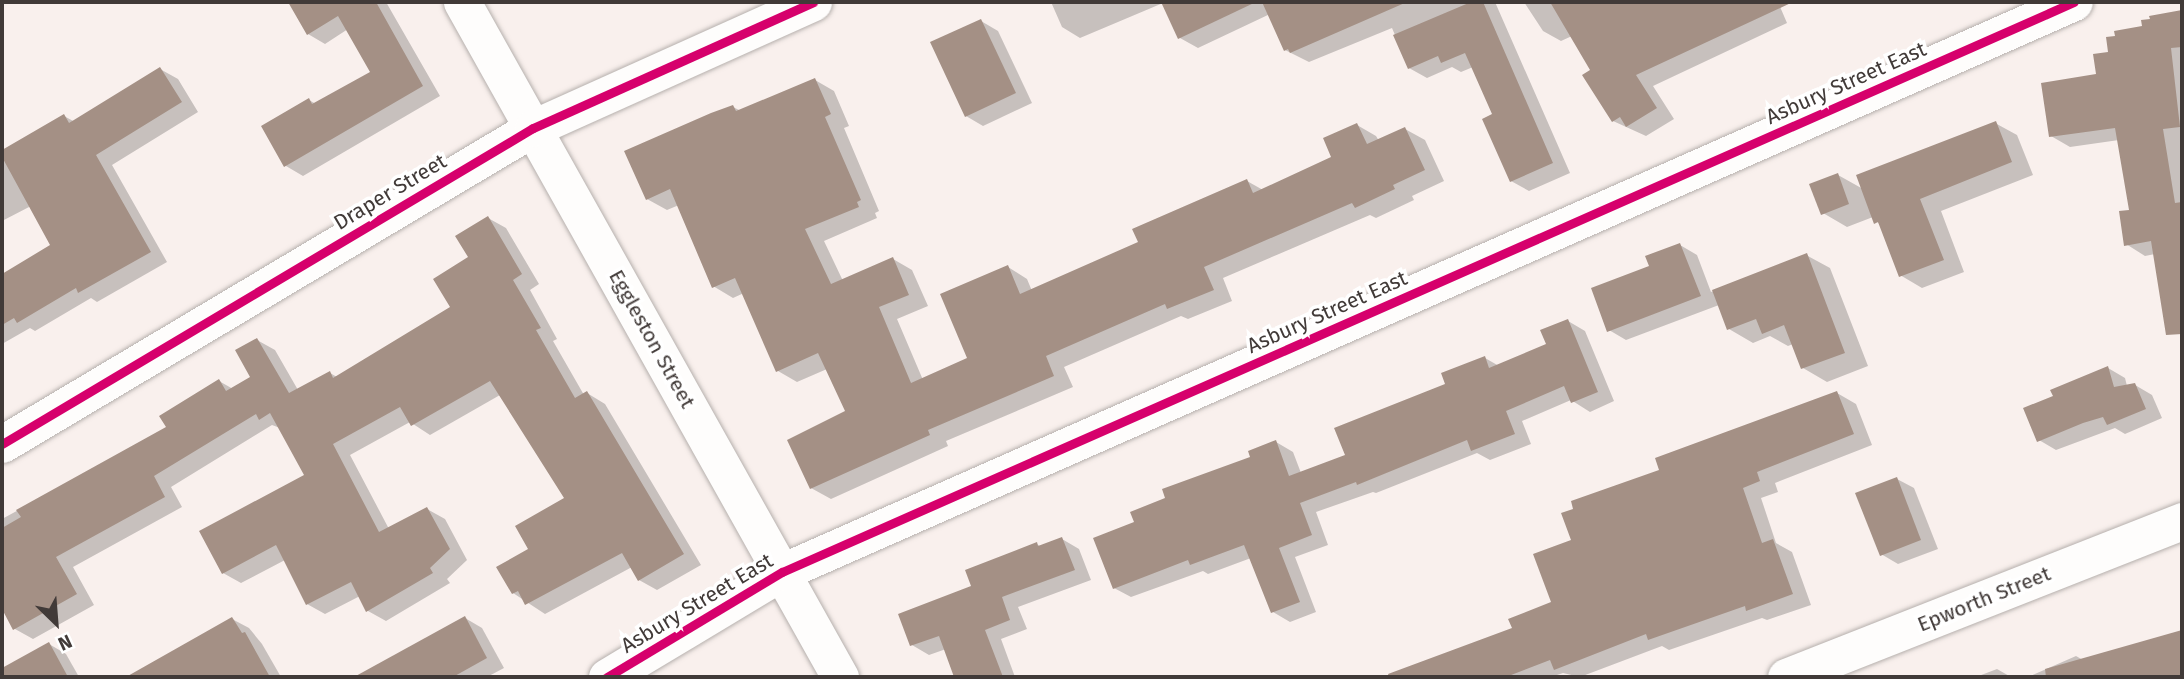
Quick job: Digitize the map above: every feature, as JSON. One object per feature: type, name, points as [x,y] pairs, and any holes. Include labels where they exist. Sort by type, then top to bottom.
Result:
[{"type":"street","name":"Eggleston Street","points":[[463,2],[840,677]]},
{"type":"street","name":"Draper Street","points":[[2,444],[533,128],[813,2]]},
{"type":"street","name":"Asbury Street East","points":[[607,677],[782,572],[2074,2]]},
{"type":"street","name":"Epworth Street","points":[[1786,677],[2182,521]]},
{"type":"building","points":[[288,2],[376,2],[423,86],[284,167],[261,126],[309,98],[312,104],[370,72],[338,16],[307,35]]},
{"type":"building","points":[[1161,2],[1256,2],[1178,39]]},
{"type":"building","points":[[1262,2],[1407,2],[1290,53],[1288,49],[1284,51]]},
{"type":"building","points":[[1471,2],[1483,2],[1553,163],[1510,182],[1482,119],[1492,114],[1465,53],[1441,63],[1438,56],[1408,69],[1393,35]]},
{"type":"building","points":[[1550,2],[1793,2],[1636,75],[1657,108],[1626,127],[1620,117],[1612,122],[1582,75],[1590,70]]},
{"type":"building","points":[[2182,10],[2182,47],[2171,48],[2180,127],[2163,129],[2175,203],[2182,202],[2182,334],[2166,335],[2151,241],[2124,246],[2119,211],[2129,210],[2115,128],[2049,137],[2041,83],[2096,74],[2093,54],[2108,52],[2106,37],[2115,36],[2114,31],[2142,26],[2141,20],[2150,19],[2149,16]]},
{"type":"building","points":[[981,19],[1016,93],[965,117],[930,42]]},
{"type":"building","points":[[160,67],[182,102],[96,155],[151,252],[78,293],[76,288],[17,323],[14,318],[2,325],[2,274],[50,245],[2,157],[2,150],[64,114],[69,123]]},
{"type":"building","points":[[815,78],[831,114],[825,117],[861,200],[857,202],[859,207],[805,229],[831,284],[893,257],[909,295],[879,307],[911,383],[967,358],[940,294],[1008,265],[1020,294],[1138,242],[1132,229],[1247,179],[1253,193],[1331,157],[1323,138],[1357,123],[1367,144],[1405,127],[1425,170],[1393,185],[1395,189],[1355,208],[1352,203],[1204,267],[1214,290],[1167,309],[1165,304],[1046,356],[1054,376],[928,430],[930,435],[810,489],[787,440],[845,411],[818,353],[776,372],[735,278],[712,288],[670,189],[646,200],[624,151],[711,113],[733,105],[736,111]]},
{"type":"building","points":[[1996,121],[2012,162],[1920,199],[1944,260],[1899,277],[1878,222],[1874,224],[1856,175]]},
{"type":"building","points":[[1838,173],[1849,204],[1821,215],[1809,184]]},
{"type":"building","points":[[488,216],[522,274],[513,280],[541,328],[536,330],[575,398],[587,391],[684,554],[638,581],[622,553],[525,605],[518,591],[512,594],[496,567],[528,549],[515,526],[564,498],[490,381],[411,426],[400,407],[333,444],[379,532],[427,507],[450,549],[430,568],[433,573],[366,612],[351,582],[306,605],[276,545],[222,574],[199,531],[304,475],[270,413],[259,420],[256,414],[154,476],[165,497],[56,557],[77,594],[13,630],[2,609],[2,528],[21,517],[16,510],[166,427],[159,416],[219,379],[226,391],[250,377],[235,350],[257,338],[289,393],[330,371],[333,378],[450,307],[433,279],[468,257],[455,236]]},
{"type":"building","points":[[1680,243],[1701,296],[1607,332],[1591,288],[1649,266],[1645,256]]},
{"type":"building","points":[[1807,253],[1845,353],[1801,369],[1784,325],[1762,334],[1756,319],[1727,330],[1712,290]]},
{"type":"building","points":[[1568,319],[1598,392],[1571,403],[1564,386],[1506,411],[1515,434],[1471,451],[1467,440],[1357,485],[1356,482],[1300,503],[1312,535],[1279,548],[1300,602],[1271,613],[1244,545],[1190,565],[1188,560],[1113,589],[1093,538],[1134,522],[1130,512],[1165,498],[1162,489],[1250,457],[1248,451],[1276,440],[1289,476],[1345,455],[1334,428],[1445,384],[1441,373],[1485,356],[1489,368],[1546,344],[1540,330]]},
{"type":"building","points":[[2108,366],[2114,387],[2135,383],[2146,409],[2107,425],[2103,417],[2083,423],[2037,442],[2023,408],[2053,396],[2050,390]]},
{"type":"building","points":[[1837,391],[1854,434],[1757,472],[1760,481],[1743,488],[1762,543],[1773,539],[1793,594],[1746,611],[1745,606],[1648,640],[1646,634],[1554,670],[1550,660],[1506,677],[1389,677],[1388,674],[1512,628],[1508,619],[1551,602],[1533,554],[1571,540],[1561,513],[1573,509],[1571,501],[1659,470],[1655,458]]},
{"type":"building","points":[[1897,477],[1921,540],[1880,556],[1855,493]]},
{"type":"building","points":[[1062,537],[1075,570],[1002,597],[1010,620],[985,630],[1003,677],[954,677],[939,636],[910,646],[898,614],[971,586],[965,570],[1037,542],[1038,546]]},
{"type":"building","points":[[465,616],[487,658],[453,677],[354,677]]},
{"type":"building","points":[[232,617],[242,633],[245,632],[270,677],[126,677]]},
{"type":"building","points":[[2182,630],[2182,677],[2046,677],[2045,669]]},
{"type":"building","points":[[49,642],[68,677],[2,677],[2,668]]},
{"type":"cycle path","points":[[2,444],[533,128],[813,2]]},
{"type":"cycle path","points":[[607,677],[782,572],[2074,2]]}]
